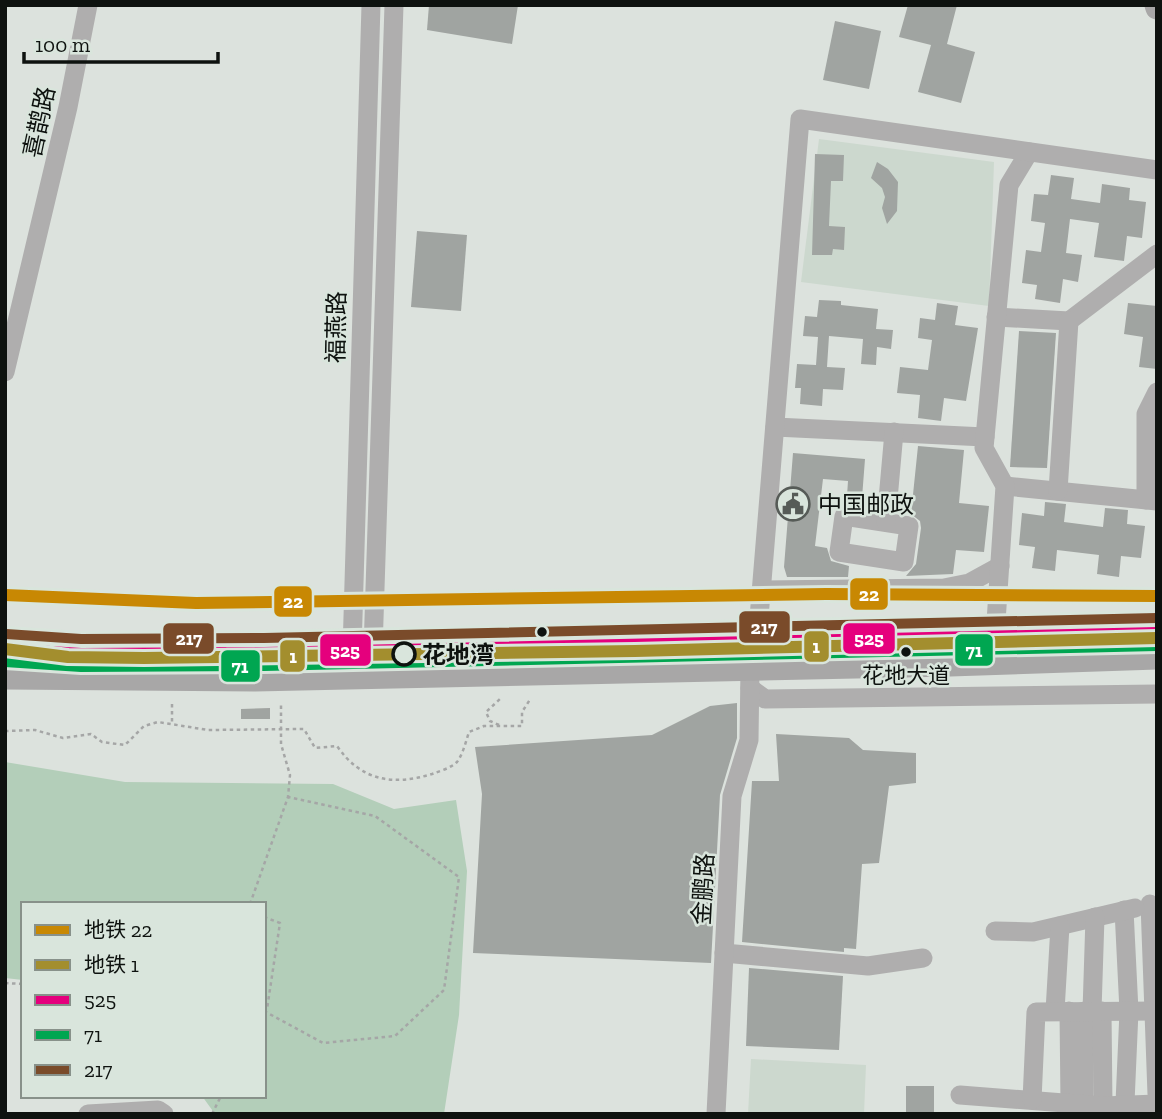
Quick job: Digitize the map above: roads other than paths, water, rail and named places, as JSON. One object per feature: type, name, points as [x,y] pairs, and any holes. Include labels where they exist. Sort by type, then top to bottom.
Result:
[{"type":"main road","points":[[5,648],[133,654],[1157,632]]},
{"type":"main road","points":[[5,677],[255,680],[750,678],[1157,657]]},
{"type":"street","name":"喜鹊路","points":[[5,372],[12,320],[68,107],[88,5]]},
{"type":"street","name":"福燕路","points":[[362,650],[367,57],[371,5]]},
{"type":"street","name":"福燕路","points":[[362,650],[394,5]]},
{"type":"street","points":[[757,642],[800,119],[1155,169]]},
{"type":"street","points":[[995,637],[1005,486],[984,448],[1009,185],[1029,152]]},
{"type":"street","points":[[996,317],[1069,321],[1157,254]]},
{"type":"street","points":[[1058,491],[1069,321]]},
{"type":"street","points":[[1005,486],[1151,500],[1146,414],[1157,392]]},
{"type":"street","points":[[775,427],[985,437]]},
{"type":"street","points":[[886,522],[894,432]]},
{"type":"street","points":[[761,590],[944,588],[968,583],[1000,566]]},
{"type":"street","points":[[750,678],[765,699],[1157,694]]},
{"type":"street","name":"金鹏路","points":[[716,1114],[732,796],[749,740],[750,678]]},
{"type":"street","points":[[995,931],[1034,932],[1154,903],[1157,1094]]},
{"type":"street","points":[[1124,910],[1129,1011],[1125,1103]]},
{"type":"street","points":[[1080,1011],[1095,918]]},
{"type":"street","points":[[1060,926],[1080,1011],[1086,1104]]},
{"type":"street","points":[[724,953],[868,966],[923,958]]},
{"type":"street","points":[[1032,1100],[1036,1012],[1154,1011]]},
{"type":"street","points":[[960,1095],[1086,1104],[1157,1104]]},
{"type":"street","points":[[88,1114],[158,1110],[164,1114]]},
{"type":"metro line","name":"22","points":[[5,595],[196,603],[826,594],[1157,596]]},
{"type":"metro line","name":"1","points":[[5,649],[68,657],[144,658],[635,651],[1157,638]]},
{"type":"place","name":"中国邮政","points":[[793,504]]},
{"type":"place","name":"花地大道","points":[[906,652]]},
{"type":"place","name":"花地湾","points":[[404,654]]}]
